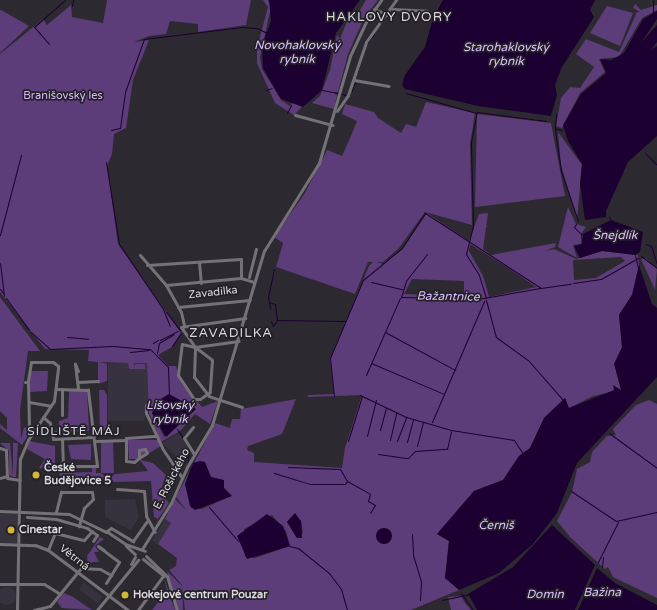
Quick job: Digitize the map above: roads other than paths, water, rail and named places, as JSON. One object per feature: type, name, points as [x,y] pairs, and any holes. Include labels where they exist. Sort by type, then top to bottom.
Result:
[{"type":"street","points":[[295,115],[333,125],[350,56],[374,9],[381,0]]},
{"type":"street","points":[[336,113],[354,80],[366,42],[393,9],[396,0]]},
{"type":"street","points":[[374,9],[388,15]]},
{"type":"street","points":[[393,9],[427,11]]},
{"type":"street","points":[[354,80],[388,86]]},
{"type":"street","name":"Zavadilka","points":[[212,425],[239,341],[254,282],[269,239],[313,175],[333,125]]},
{"type":"street","points":[[248,277],[256,249]]},
{"type":"street","name":"Zavadilka","points":[[140,255],[166,285],[178,307],[184,324]]},
{"type":"street","points":[[148,265],[243,260],[252,262]]},
{"type":"street","name":"Zavadilka","points":[[241,278],[243,260]]},
{"type":"street","name":"Zavadilka","points":[[198,262],[201,282]]},
{"type":"street","name":"Zavadilka","points":[[166,285],[241,278],[254,282]]},
{"type":"street","name":"Zavadilka","points":[[178,307],[250,300]]},
{"type":"street","points":[[208,394],[212,360],[195,347],[180,331],[184,324],[245,318]]},
{"type":"street","points":[[208,394],[194,399],[178,376],[180,346],[195,347],[239,341]]},
{"type":"street","points":[[195,347],[193,376],[208,394],[220,400],[242,407]]},
{"type":"street","points":[[17,610],[22,453],[34,430],[51,406],[57,388],[58,366],[53,362],[34,362],[28,366],[27,382],[29,426],[34,430]]},
{"type":"street","points":[[78,371],[78,389]]},
{"type":"street","points":[[78,382],[98,381]]},
{"type":"street","points":[[62,439],[65,467],[97,466],[96,441],[93,437],[88,390],[91,382]]},
{"type":"street","points":[[57,388],[88,390]]},
{"type":"street","points":[[62,389],[62,415]]},
{"type":"street","points":[[29,402],[51,406]]},
{"type":"street","points":[[146,405],[146,412],[157,436],[182,478]]},
{"type":"street","points":[[43,417],[50,423],[51,437],[62,439],[93,437]]},
{"type":"street","name":"E. Rošického","points":[[142,549],[155,532],[194,454],[212,425]]},
{"type":"street","points":[[193,427],[184,438],[194,454]]},
{"type":"street","points":[[96,441],[126,440],[157,436]]},
{"type":"street","points":[[126,440],[127,462],[139,458]]},
{"type":"street","points":[[0,448],[6,450],[7,478]]},
{"type":"street","points":[[0,478],[20,480]]},
{"type":"street","points":[[117,489],[144,491],[147,521],[155,532]]},
{"type":"street","points":[[56,512],[62,492],[92,492],[93,499],[84,508],[79,526]]},
{"type":"street","points":[[0,511],[56,512],[82,518],[125,544],[137,550],[142,549],[145,551],[146,556],[170,583]]},
{"type":"street","points":[[41,511],[41,518]]},
{"type":"street","points":[[27,517],[41,518],[79,526],[92,531],[97,535],[93,541]]},
{"type":"street","points":[[106,532],[111,528],[133,541],[147,521]]},
{"type":"street","points":[[48,550],[55,533],[84,540],[92,531]]},
{"type":"street","name":"E. Rošického","points":[[145,551],[149,541]]},
{"type":"street","name":"Větrná","points":[[0,544],[18,544],[48,550],[128,610]]},
{"type":"street","points":[[125,544],[136,557],[143,559],[164,576],[170,583],[177,610]]},
{"type":"street","points":[[104,550],[119,562],[106,583]]},
{"type":"street","points":[[97,610],[127,571],[136,557],[137,550]]},
{"type":"street","points":[[143,559],[146,556]]},
{"type":"street","points":[[34,610],[48,607],[81,568],[100,569],[111,575]]},
{"type":"street","points":[[138,610],[164,576]]},
{"type":"street","points":[[0,584],[44,584],[60,594]]},
{"type":"water","name":"Novohaklovský rybník","points":[[269,0],[360,0],[336,33],[322,90],[303,107],[281,99],[263,68],[262,45],[271,21]]},
{"type":"water","name":"Starohaklovský rybník","points":[[443,0],[595,0],[590,10],[594,17],[562,67],[555,85],[557,95],[551,116],[478,106],[405,89],[402,85],[405,75],[425,47],[433,18]]},
{"type":"water","points":[[657,11],[657,19],[641,43],[657,25],[657,42],[651,50],[657,46],[657,136],[628,162],[606,211],[606,217],[585,220],[580,184],[582,164],[568,141],[563,125],[581,94],[606,73],[600,59],[611,60],[624,53],[643,19]]},
{"type":"water","name":"Šnejdlík","points":[[611,220],[643,232],[640,252],[635,255],[602,251],[580,258],[574,246],[582,244],[583,234]]},
{"type":"water","name":"Černiš","points":[[639,265],[652,304],[657,308],[657,377],[577,463],[557,513],[533,544],[499,573],[459,590],[445,578],[449,541],[437,534],[474,491],[503,480],[519,456],[530,448],[544,418],[565,398],[569,408],[614,390],[613,385],[621,390],[614,364],[622,347],[619,315],[632,295]]},
{"type":"water","name":"Lišovský rybník","points":[[169,394],[196,409],[166,437],[152,413],[159,400]]},
{"type":"water","points":[[200,461],[205,462],[211,477],[224,480],[224,488],[232,496],[195,510],[190,506],[185,484],[193,463]]},
{"type":"water","points":[[295,513],[301,521],[302,538],[297,538],[287,522]]},
{"type":"water","points":[[267,514],[283,526],[290,546],[247,559],[237,536]]},
{"type":"water","name":"Domin","points":[[552,525],[595,565],[575,610],[477,610],[468,594],[513,567]]},
{"type":"water","points":[[381,528],[387,528],[392,533],[390,542],[387,544],[381,544],[376,539],[376,533]]},
{"type":"water","name":"Bažina","points":[[597,568],[615,583],[657,605],[657,610],[578,610]]},
{"type":"waterway","points":[[49,44],[34,27],[65,0]]},
{"type":"waterway","points":[[72,6],[73,0]]},
{"type":"waterway","points":[[653,0],[653,15]]},
{"type":"waterway","points":[[111,130],[120,128],[125,92],[144,39],[242,27],[257,28],[267,33]]},
{"type":"waterway","points":[[352,91],[353,87]]},
{"type":"waterway","points":[[266,90],[272,88]]},
{"type":"waterway","points":[[322,90],[338,93]]},
{"type":"waterway","points":[[406,93],[476,113]]},
{"type":"waterway","points":[[342,94],[346,95]]},
{"type":"waterway","points":[[287,113],[291,105]]},
{"type":"waterway","points":[[486,298],[479,275],[466,254],[473,226],[471,142],[477,112],[546,121]]},
{"type":"waterway","points":[[556,114],[555,130],[561,171],[578,221]]},
{"type":"waterway","points":[[555,128],[562,130]]},
{"type":"waterway","points":[[645,153],[657,165]]},
{"type":"waterway","points":[[0,235],[21,155]]},
{"type":"waterway","points":[[106,162],[119,244],[163,309],[170,326]]},
{"type":"waterway","points":[[334,396],[330,358],[363,280],[402,248],[425,213],[541,288],[571,284]]},
{"type":"waterway","points":[[576,224],[574,227],[582,235]]},
{"type":"waterway","points":[[646,244],[651,246],[657,264]]},
{"type":"waterway","name":"Bažantnice","points":[[427,254],[406,281],[401,297],[478,299],[540,288]]},
{"type":"waterway","points":[[635,255],[638,268]]},
{"type":"waterway","points":[[641,256],[657,268]]},
{"type":"waterway","points":[[573,283],[601,279],[638,258]]},
{"type":"waterway","points":[[0,263],[4,296]]},
{"type":"waterway","points":[[274,269],[268,297],[269,302],[275,304],[277,320],[346,321]]},
{"type":"waterway","points":[[371,282],[402,289]]},
{"type":"waterway","points":[[0,289],[3,293]]},
{"type":"waterway","points":[[6,298],[29,330]]},
{"type":"waterway","name":"Bažantnice","points":[[366,375],[400,298]]},
{"type":"waterway","points":[[486,300],[496,337],[528,360],[563,400]]},
{"type":"waterway","points":[[432,422],[484,301]]},
{"type":"waterway","points":[[269,302],[270,308]]},
{"type":"waterway","points":[[166,312],[180,330]]},
{"type":"waterway","points":[[271,321],[273,326],[277,320]]},
{"type":"waterway","points":[[160,340],[178,331]]},
{"type":"waterway","points":[[31,332],[50,349],[113,346],[150,349],[168,367],[169,395]]},
{"type":"waterway","points":[[385,332],[455,370]]},
{"type":"waterway","points":[[172,346],[181,333]]},
{"type":"waterway","points":[[157,353],[159,343],[174,334]]},
{"type":"waterway","points":[[67,337],[88,339]]},
{"type":"waterway","points":[[153,343],[158,340]]},
{"type":"waterway","points":[[130,352],[149,350]]},
{"type":"waterway","points":[[371,363],[444,394]]},
{"type":"waterway","points":[[360,395],[406,417],[451,430],[514,440],[523,454]]},
{"type":"waterway","points":[[348,441],[362,396]]},
{"type":"waterway","points":[[367,436],[376,400]]},
{"type":"waterway","points":[[380,430],[386,408]]},
{"type":"waterway","points":[[390,440],[396,413]]},
{"type":"waterway","points":[[397,441],[406,417]]},
{"type":"waterway","points":[[407,442],[413,419]]},
{"type":"waterway","points":[[417,446],[423,422]]},
{"type":"waterway","points":[[177,429],[183,438]]},
{"type":"waterway","points":[[378,454],[408,458],[415,451],[447,449],[451,431]]},
{"type":"waterway","points":[[609,433],[657,468]]},
{"type":"waterway","points":[[188,459],[189,449]]},
{"type":"waterway","points":[[288,467],[340,469],[347,481]]},
{"type":"waterway","points":[[274,473],[310,484],[345,484],[347,481],[370,494],[368,501],[375,505],[370,513]]},
{"type":"waterway","points":[[571,491],[616,521],[657,512]]},
{"type":"waterway","points":[[209,507],[238,541]]},
{"type":"waterway","points":[[598,562],[618,522]]},
{"type":"waterway","name":"Černiš","points":[[412,534],[413,555],[421,581],[420,600]]},
{"type":"waterway","points":[[289,546],[298,548],[329,573],[341,589],[347,610]]},
{"type":"waterway","points":[[602,567],[603,557]]},
{"type":"waterway","points":[[461,593],[473,610]]},
{"type":"waterway","points":[[442,600],[470,594]]},
{"type":"place","name":"České Budějovice 5","points":[[36,475]]},
{"type":"place","name":"Cinestar","points":[[11,530]]},
{"type":"place","name":"Hokejové centrum Pouzar","points":[[125,595]]},
{"type":"district","name":"HAKLOVY DVORY","points":[[389,17]]},
{"type":"district","name":"ZAVADILKA","points":[[231,333]]},
{"type":"district","name":"SÍDLIŠTĚ MÁJ","points":[[74,432]]},
{"type":"park label","name":"Branišovský les","points":[[63,96]]}]
